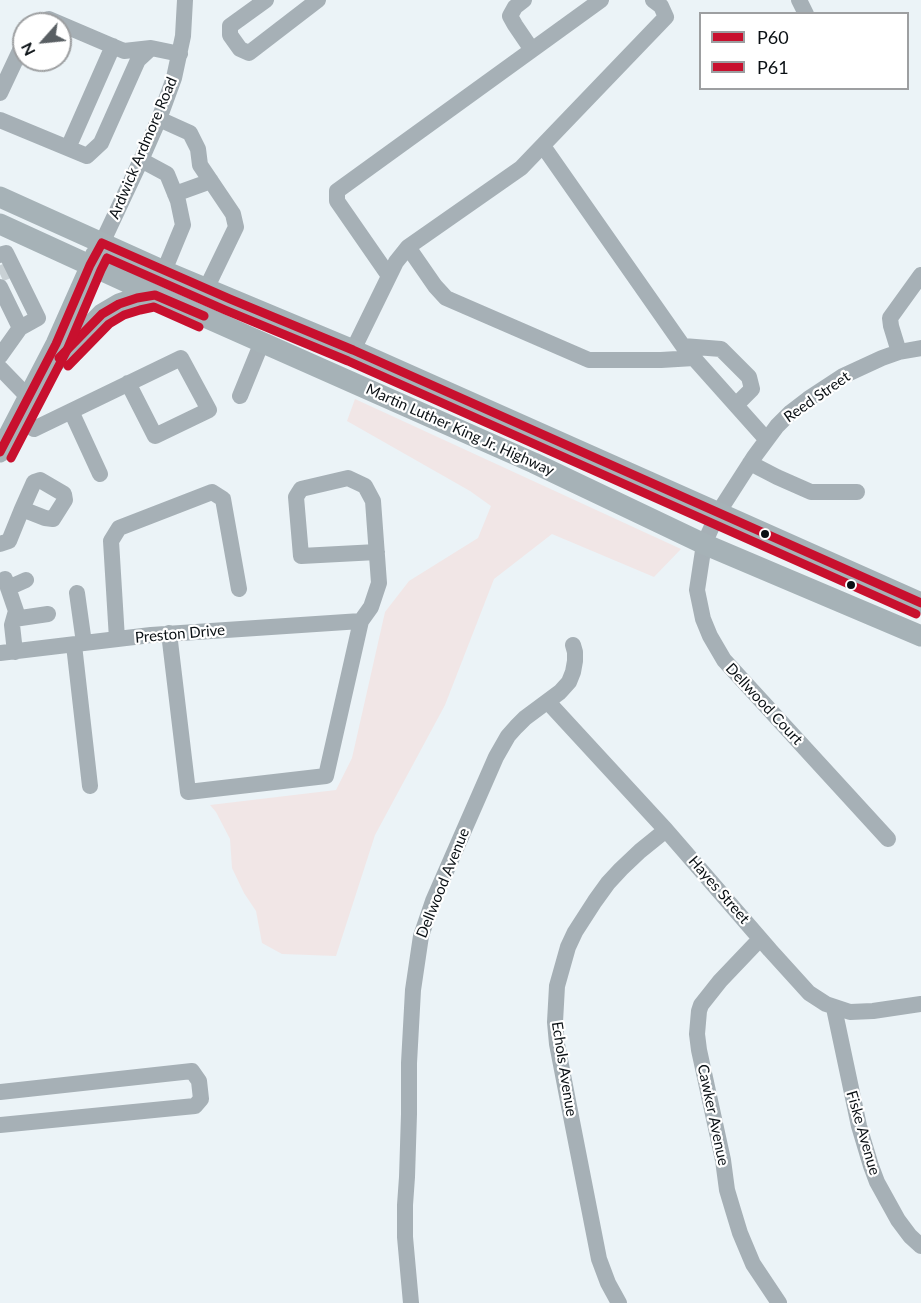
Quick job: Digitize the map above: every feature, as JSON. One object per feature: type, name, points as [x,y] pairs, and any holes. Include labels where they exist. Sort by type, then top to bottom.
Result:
[{"type":"main road","name":"Martin Luther King Jr. Highway","points":[[0,196],[164,271],[353,350],[921,603]]},
{"type":"main road","name":"Martin Luther King Jr. Highway","points":[[0,224],[534,463],[704,544],[921,636]]},
{"type":"main road","name":"Ardwick Ardmore Road","points":[[0,452],[56,344],[90,265],[102,243]]},
{"type":"main road","points":[[33,388],[102,314],[119,304],[155,295]]},
{"type":"street","name":"Ardwick Ardmore Road","points":[[102,243],[159,119],[174,78],[183,36],[185,0]]},
{"type":"street","points":[[266,0],[230,26],[230,35],[240,49],[249,53],[318,0]]},
{"type":"street","points":[[524,0],[515,7],[510,16],[514,26],[531,50]]},
{"type":"street","points":[[389,276],[338,201],[337,191],[601,0]]},
{"type":"street","points":[[353,350],[396,262],[408,248],[521,168],[543,146],[666,17],[661,6],[654,0]]},
{"type":"street","points":[[72,29],[124,51],[151,48],[180,54]]},
{"type":"street","points":[[68,148],[112,46]]},
{"type":"street","points":[[0,120],[87,156],[101,144],[138,60],[151,48]]},
{"type":"street","points":[[0,93],[12,68]]},
{"type":"street","points":[[159,119],[190,133],[198,149],[200,165],[233,214],[236,227],[207,289]]},
{"type":"street","points":[[543,146],[689,352],[766,439]]},
{"type":"street","points":[[141,160],[167,174],[176,194],[183,225],[164,271]]},
{"type":"street","points":[[176,194],[211,181]]},
{"type":"street","points":[[408,248],[446,298],[589,360],[662,360],[689,352],[721,349],[749,377],[752,389],[736,405]]},
{"type":"street","points":[[899,352],[890,318],[921,275]]},
{"type":"street","points":[[0,356],[20,328],[38,318],[13,289]]},
{"type":"street","points":[[240,396],[262,342]]},
{"type":"street","name":"Reed Street","points":[[704,544],[718,513],[750,462],[766,439],[791,412],[826,386],[865,365],[899,352],[921,348]]},
{"type":"street","points":[[17,418],[34,429],[128,383],[181,358],[209,410],[155,436],[128,383]]},
{"type":"street","points":[[0,368],[33,388]]},
{"type":"street","points":[[71,411],[100,474]]},
{"type":"street","points":[[750,462],[811,492],[856,492]]},
{"type":"street","points":[[169,633],[188,792],[326,776],[361,621],[370,607],[379,583],[377,552],[372,501],[364,486],[348,478],[301,489],[296,497],[301,556],[377,552]]},
{"type":"street","points":[[117,639],[111,541],[119,528],[212,492],[223,499],[239,589]]},
{"type":"street","points":[[0,544],[9,541],[22,509]]},
{"type":"street","name":"Dellwood Court","points":[[704,544],[697,590],[703,619],[724,660],[888,839]]},
{"type":"street","points":[[8,653],[16,611],[6,583],[26,580]]},
{"type":"street","points":[[77,593],[90,786]]},
{"type":"street","points":[[14,620],[48,614]]},
{"type":"street","name":"Preston Drive","points":[[8,653],[169,633],[361,621]]},
{"type":"street","name":"Dellwood Avenue","points":[[411,1303],[405,1237],[405,1204],[412,990],[421,936],[433,901],[496,757],[508,736],[525,718],[565,687],[571,677],[575,662],[573,645]]},
{"type":"street","name":"Hayes Street","points":[[548,702],[666,830],[802,987],[834,1008],[850,1012],[921,1004]]},
{"type":"street","name":"Echols Avenue","points":[[619,1303],[608,1284],[599,1259],[568,1106],[557,1044],[555,1022],[557,986],[568,947],[575,932],[596,901],[621,869],[666,830]]},
{"type":"street","name":"Cawker Avenue","points":[[760,939],[720,981],[701,1005],[697,1034],[727,1190],[740,1233],[753,1264],[779,1303]]},
{"type":"street","name":"Fiske Avenue","points":[[834,1008],[863,1143],[871,1166],[898,1220],[921,1246]]},
{"type":"street","points":[[0,1092],[192,1071],[199,1081],[201,1099],[195,1106],[0,1125]]},
{"type":"shaded area","points":[[355,399],[681,549],[654,577],[552,534],[494,579],[445,705],[375,835],[336,956],[282,954],[262,943],[256,911],[232,868],[230,839],[210,805],[336,790],[352,758],[385,612],[409,581],[478,538],[491,506],[470,491],[347,421]]},
{"type":"tunnel","points":[[0,274],[9,270]]},
{"type":"transit line","name":"P60","points":[[0,452],[56,344],[90,265],[102,243],[353,350],[921,603]]},
{"type":"transit line","name":"P61","points":[[11,458],[67,350],[107,258],[348,361],[916,614]]},
{"type":"transit line","name":"P60","points":[[59,358],[102,314],[119,304],[137,298],[155,295],[204,316]]},
{"type":"transit line","name":"P61","points":[[68,366],[109,324],[124,315],[140,310],[154,307],[199,327]]}]
